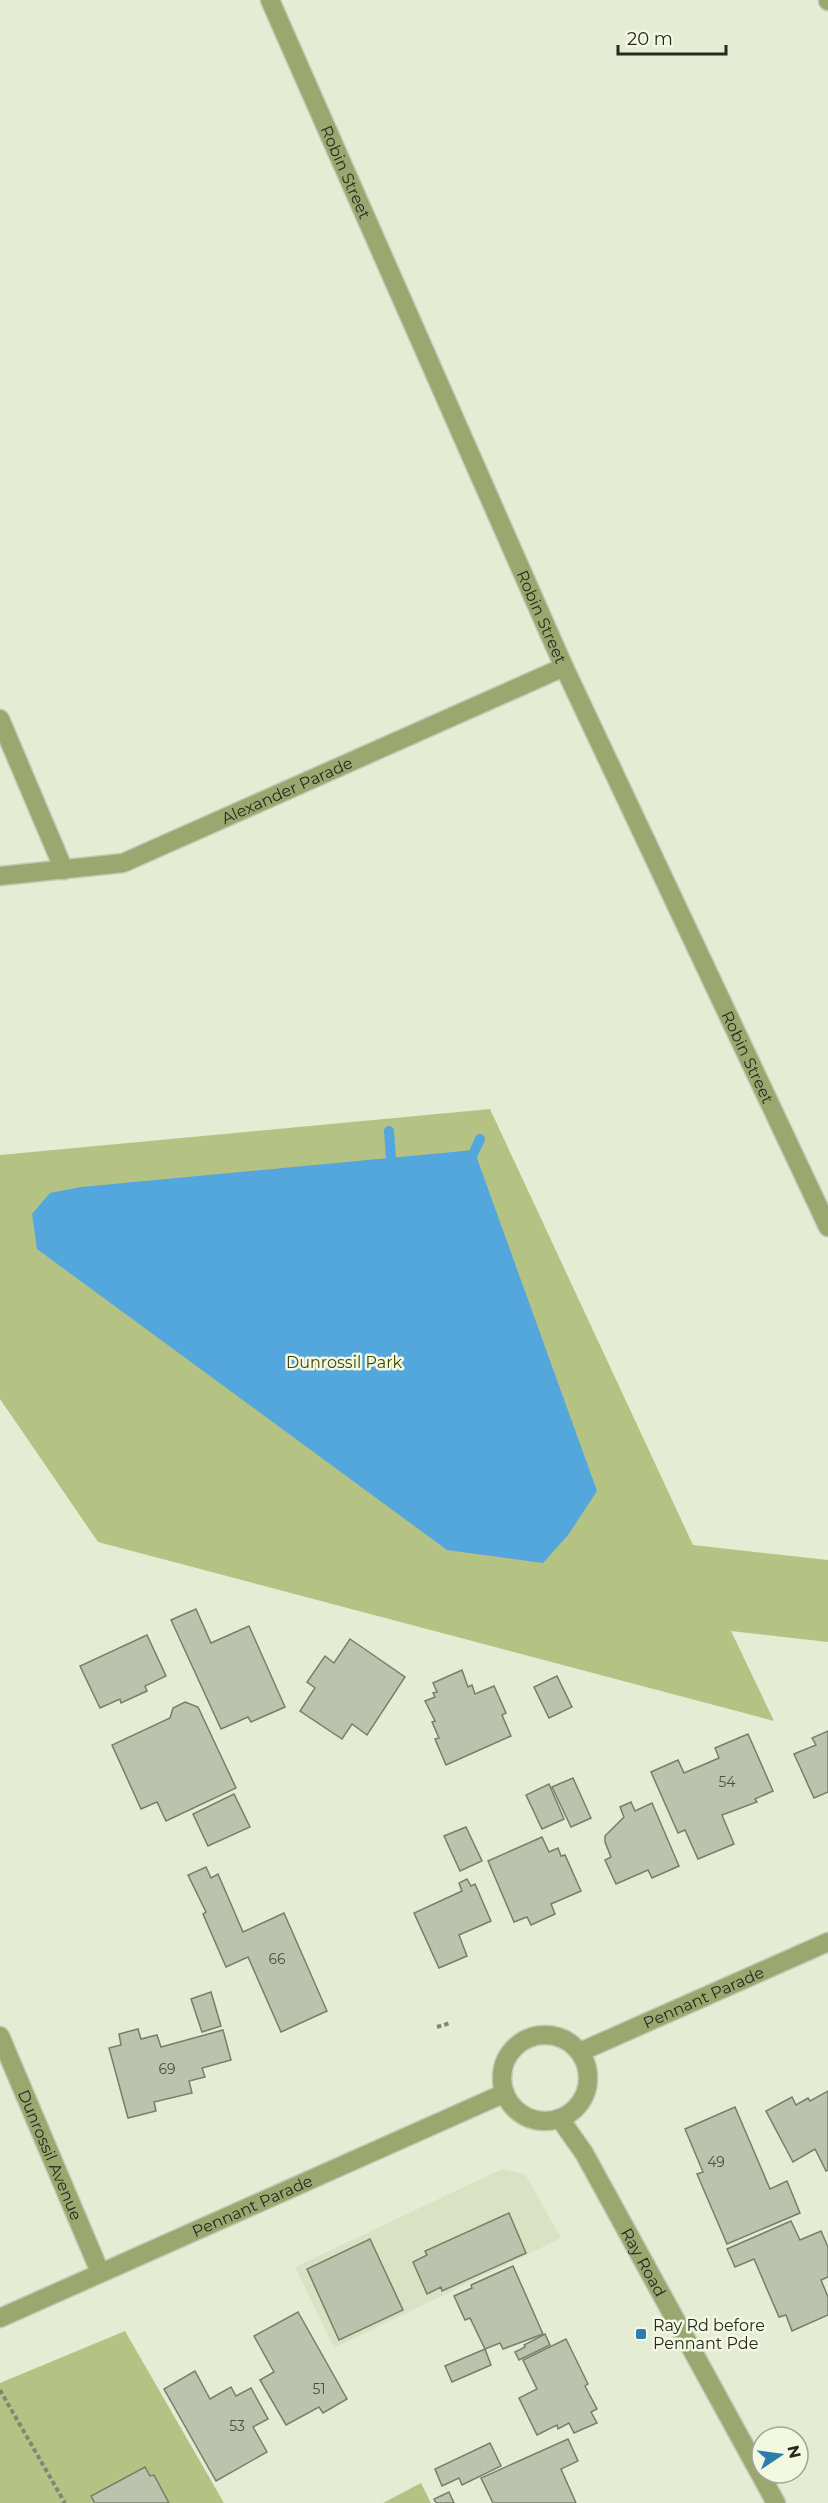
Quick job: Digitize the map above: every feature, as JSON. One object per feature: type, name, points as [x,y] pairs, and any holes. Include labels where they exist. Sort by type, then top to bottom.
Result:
[{"type":"street","name":"Robin Street","points":[[270,0],[564,667],[828,1227]]},
{"type":"street","name":"Alexander Parade","points":[[0,876],[123,864],[564,667]]},
{"type":"street","points":[[0,719],[64,870]]},
{"type":"street","name":"Pennant Parade","points":[[580,2052],[828,1942]]},
{"type":"street","points":[[544,2035],[558,2037],[570,2043],[580,2052],[586,2064],[589,2077],[587,2091],[581,2103],[572,2113],[560,2119],[547,2122],[533,2120],[521,2114],[511,2104],[505,2093],[502,2079],[504,2066],[510,2054],[532,2037],[544,2035]]},
{"type":"street","name":"Dunrossil Avenue","points":[[0,2036],[100,2272]]},
{"type":"street","name":"Pennant Parade","points":[[0,2318],[505,2093]]},
{"type":"street","name":"Ray Road","points":[[560,2119],[584,2153],[776,2503]]},
{"type":"path","points":[[437,2027],[450,2023]]},
{"type":"path","points":[[0,2390],[65,2503]]},
{"type":"shaded area","points":[[502,2169],[525,2174],[561,2238],[334,2348],[295,2267]]},
{"type":"green space","name":"Dunrossil Park","points":[[490,1109],[693,1545],[828,1560],[828,1642],[731,1631],[774,1721],[98,1542],[0,1399],[0,1155]]},
{"type":"green space","points":[[125,2331],[224,2503],[0,2503],[0,2383]]},
{"type":"green space","points":[[421,2483],[431,2503],[383,2503]]},
{"type":"water","points":[[474,1150],[597,1491],[568,1535],[543,1563],[447,1550],[37,1249],[32,1214],[50,1193],[81,1187]]},
{"type":"building","points":[[196,1609],[211,1643],[249,1626],[285,1707],[251,1722],[248,1717],[221,1729],[171,1620]]},
{"type":"building","points":[[147,1635],[166,1676],[145,1686],[147,1691],[121,1703],[120,1699],[100,1708],[80,1666]]},
{"type":"building","points":[[350,1639],[405,1677],[367,1735],[352,1724],[342,1739],[300,1711],[315,1688],[307,1682],[325,1656],[334,1663]]},
{"type":"building","points":[[462,1670],[468,1687],[472,1685],[475,1694],[494,1686],[506,1713],[502,1715],[511,1736],[446,1765],[435,1739],[439,1738],[432,1722],[435,1721],[425,1701],[435,1697],[433,1693],[437,1692],[433,1683]]},
{"type":"building","points":[[557,1676],[572,1707],[549,1718],[534,1687]]},
{"type":"building","points":[[185,1702],[198,1707],[236,1788],[166,1821],[157,1802],[141,1809],[112,1745],[170,1718],[173,1708]]},
{"type":"building","points":[[828,1731],[828,1792],[814,1798],[794,1754],[816,1745],[812,1738]]},
{"type":"building","points":[[748,1734],[773,1791],[755,1799],[757,1802],[722,1815],[734,1844],[698,1859],[685,1830],[678,1833],[651,1772],[678,1760],[684,1773],[719,1758],[715,1748]]},
{"type":"building","points":[[573,1778],[591,1818],[571,1827],[552,1787]]},
{"type":"building","points":[[549,1784],[564,1819],[542,1829],[526,1795]]},
{"type":"building","points":[[234,1794],[250,1827],[208,1846],[193,1814]]},
{"type":"building","points":[[631,1802],[635,1811],[652,1803],[679,1866],[652,1878],[648,1870],[616,1884],[605,1860],[611,1857],[605,1836],[624,1817],[620,1807]]},
{"type":"building","points":[[466,1827],[482,1861],[460,1871],[444,1836]]},
{"type":"building","points":[[542,1837],[549,1852],[558,1848],[561,1856],[565,1855],[581,1891],[551,1904],[555,1914],[531,1925],[527,1917],[514,1922],[488,1861]]},
{"type":"building","points":[[206,1867],[211,1878],[218,1874],[243,1932],[284,1913],[327,2011],[281,2032],[248,1957],[226,1967],[203,1914],[206,1912],[188,1875]]},
{"type":"building","points":[[467,1879],[471,1886],[475,1884],[491,1921],[459,1935],[467,1956],[439,1968],[414,1913],[462,1891],[459,1883]]},
{"type":"building","points":[[211,1992],[221,2026],[202,2032],[191,1999]]},
{"type":"building","points":[[138,2029],[141,2039],[157,2035],[161,2047],[223,2030],[231,2060],[202,2068],[205,2077],[189,2081],[192,2093],[154,2102],[156,2111],[128,2118],[109,2048],[121,2045],[119,2034]]},
{"type":"building","points":[[828,2091],[828,2170],[826,2171],[815,2149],[793,2162],[766,2111],[792,2097],[796,2105],[808,2098],[810,2101]]},
{"type":"building","points":[[735,2107],[770,2189],[787,2181],[800,2213],[727,2244],[697,2174],[703,2172],[685,2129]]},
{"type":"building","points":[[509,2213],[526,2253],[442,2291],[441,2287],[427,2294],[413,2262],[427,2255],[425,2251]]},
{"type":"building","points":[[791,2221],[800,2240],[821,2231],[828,2247],[828,2277],[821,2280],[828,2297],[828,2315],[792,2331],[786,2315],[779,2317],[754,2259],[735,2267],[727,2249]]},
{"type":"building","points":[[370,2239],[403,2310],[339,2340],[307,2269]]},
{"type":"building","points":[[513,2266],[543,2334],[503,2349],[500,2343],[485,2349],[470,2318],[465,2320],[454,2296],[472,2288],[471,2285]]},
{"type":"building","points":[[298,2312],[347,2399],[323,2413],[319,2407],[286,2425],[260,2380],[274,2372],[254,2336]]},
{"type":"building","points":[[545,2334],[550,2345],[519,2360],[515,2352]]},
{"type":"building","points":[[566,2339],[588,2384],[585,2386],[597,2409],[591,2412],[597,2423],[574,2433],[569,2423],[558,2429],[557,2425],[537,2435],[519,2398],[537,2389],[523,2360]]},
{"type":"building","points":[[485,2349],[491,2365],[452,2382],[445,2366]]},
{"type":"building","points":[[195,2371],[210,2399],[231,2387],[236,2396],[251,2388],[268,2419],[253,2427],[267,2452],[216,2481],[164,2389]]},
{"type":"building","points":[[568,2439],[578,2461],[561,2469],[576,2503],[493,2503],[481,2478]]},
{"type":"building","points":[[490,2443],[501,2466],[462,2485],[459,2478],[442,2486],[435,2469]]},
{"type":"building","points":[[145,2467],[150,2476],[154,2475],[169,2503],[95,2503],[91,2496]]},
{"type":"building","points":[[449,2492],[454,2503],[436,2503],[434,2499]]},
{"type":"waterway","points":[[389,1131],[392,1173]]},
{"type":"waterway","points":[[469,1163],[480,1139]]},
{"type":"place","name":"Ray Rd before Pennant Pde","points":[[641,2334]]}]
